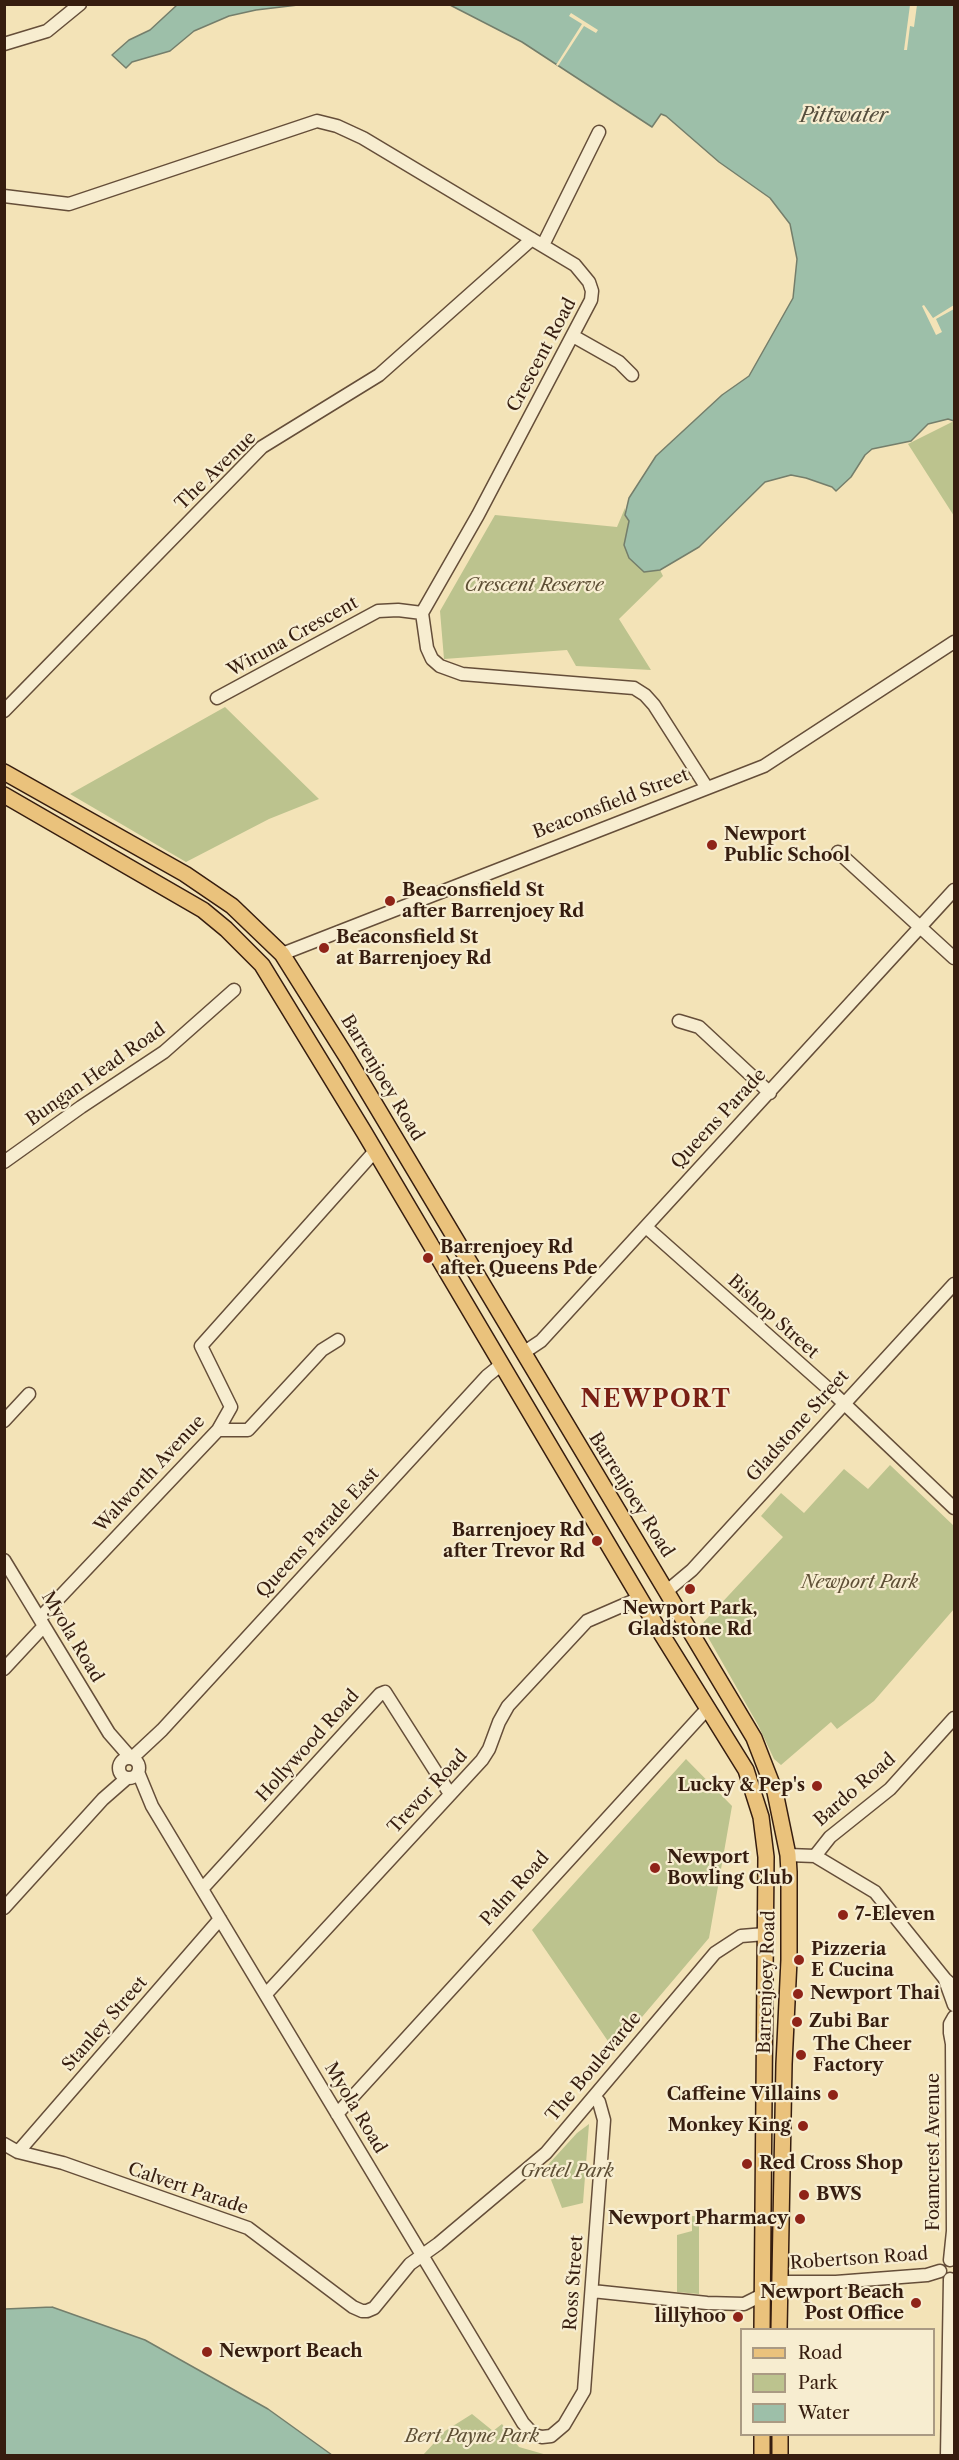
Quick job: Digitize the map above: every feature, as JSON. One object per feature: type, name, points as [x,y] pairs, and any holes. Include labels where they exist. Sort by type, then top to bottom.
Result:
[{"type":"main road","name":"Barrenjoey Road","points":[[4,772],[184,874],[232,906],[282,954],[348,1059],[754,1738],[775,1792],[788,1855],[790,1915],[784,2064],[779,2328]]},
{"type":"main road","name":"Barrenjoey Road","points":[[4,795],[202,910],[226,929],[262,965],[640,1598],[746,1770],[761,1817],[766,1857],[762,2328]]},
{"type":"main road","name":"Beaconsfield Street","points":[[262,965],[282,954]]},
{"type":"main road","name":"Queens Parade","points":[[502,1364],[522,1353]]},
{"type":"main road","points":[[640,1598],[667,1591]]},
{"type":"main road","name":"Palm Road","points":[[707,1708],[727,1695]]},
{"type":"main road","name":"Bardo Road","points":[[766,1857],[788,1855]]},
{"type":"main road","points":[[765,1935],[776,1929],[790,1915]]},
{"type":"main road","points":[[765,1935],[774,1940],[789,1960]]},
{"type":"main road","points":[[762,2436],[762,2456]]},
{"type":"main road","points":[[780,2436],[780,2456]]},
{"type":"street","points":[[4,44],[47,31],[80,4]]},
{"type":"street","name":"Crescent Road","points":[[4,196],[69,204],[317,121],[338,126],[363,138],[575,265],[589,282],[592,291],[591,300],[478,515],[422,613]]},
{"type":"street","name":"The Avenue","points":[[4,711],[262,447],[379,375],[537,242],[599,132]]},
{"type":"street","points":[[573,336],[619,362],[632,375]]},
{"type":"street","name":"Wiruna Crescent","points":[[217,698],[378,611],[398,610],[422,613]]},
{"type":"street","points":[[422,613],[427,648],[432,658],[444,669],[462,674],[634,688],[654,705],[707,788]]},
{"type":"street","name":"Beaconsfield Street","points":[[282,954],[764,766],[954,642]]},
{"type":"street","points":[[838,852],[954,958]]},
{"type":"street","name":"Queens Parade","points":[[522,1353],[541,1341],[954,890]]},
{"type":"street","name":"Bungan Head Road","points":[[4,1162],[164,1052],[234,990]]},
{"type":"street","points":[[679,1021],[699,1027],[770,1093]]},
{"type":"street","name":"Walworth Avenue","points":[[4,1669],[42,1622],[218,1430],[231,1407],[201,1346],[375,1151]]},
{"type":"street","name":"Bishop Street","points":[[646,1227],[954,1508]]},
{"type":"street","name":"Gladstone Street","points":[[667,1591],[692,1570],[842,1404],[953,1290]]},
{"type":"street","points":[[218,1430],[248,1430],[322,1350],[339,1340]]},
{"type":"street","name":"Queens Parade East","points":[[4,1908],[103,1800],[162,1730],[487,1376],[502,1364]]},
{"type":"street","points":[[4,1420],[29,1394]]},
{"type":"street","name":"Myola Road","points":[[4,1560],[527,2429]]},
{"type":"street","name":"Trevor Road","points":[[266,1994],[489,1749],[508,1706],[587,1621],[640,1598]]},
{"type":"street","name":"Hollywood Road","points":[[202,1889],[380,1694],[385,1692],[450,1794]]},
{"type":"street","name":"Palm Road","points":[[337,2114],[707,1708]]},
{"type":"street","name":"Bardo Road","points":[[788,1855],[814,1856],[830,1837],[890,1789],[954,1718]]},
{"type":"street","points":[[814,1856],[875,1892],[950,1983],[954,2005]]},
{"type":"street","name":"Stanley Street","points":[[18,2152],[220,1919]]},
{"type":"street","name":"The Boulevarde","points":[[423,2255],[546,2153],[715,1953],[731,1940],[741,1936],[765,1935]]},
{"type":"street","name":"Foamcrest Avenue","points":[[952,2261],[953,2041],[950,2024],[954,2016]]},
{"type":"street","name":"Ross Street","points":[[527,2429],[538,2436],[551,2436],[569,2417],[584,2391],[604,2120],[599,2102],[595,2097]]},
{"type":"street","name":"Calvert Parade","points":[[4,2144],[18,2152],[63,2163],[248,2228],[362,2312],[374,2308],[410,2264],[423,2255]]},
{"type":"street","points":[[947,2456],[952,2278],[943,2278],[939,2271],[941,2264],[952,2261]]},
{"type":"street","name":"Robertson Road","points":[[780,2282],[861,2280],[927,2275],[939,2271]]},
{"type":"street","points":[[592,2291],[744,2304],[762,2295]]},
{"type":"green space","points":[[954,421],[954,516],[908,444]]},
{"type":"green space","name":"Crescent Reserve","points":[[625,508],[625,515],[629,521],[624,545],[644,572],[660,570],[663,576],[619,619],[651,670],[576,666],[567,650],[444,659],[440,611],[495,515],[617,527]]},
{"type":"green space","points":[[225,707],[319,799],[269,819],[186,862],[70,794]]},
{"type":"green space","name":"Newport Park","points":[[890,1465],[954,1526],[954,1609],[874,1701],[837,1729],[831,1722],[781,1765],[774,1759],[758,1725],[701,1625],[783,1537],[761,1516],[781,1493],[804,1513],[844,1469],[868,1489]]},
{"type":"green space","name":"Newport Bowling Club","points":[[686,1759],[732,1806],[709,1938],[614,2050],[532,1930]]},
{"type":"green space","name":"Gretel Park","points":[[589,2124],[583,2203],[562,2208],[546,2167],[577,2133]]},
{"type":"green space","points":[[692,2216],[699,2216],[699,2294],[677,2292],[677,2235],[692,2231]]},
{"type":"green space","name":"Bert Payne Park","points":[[472,2414],[493,2431],[502,2424],[519,2447],[547,2455],[423,2455],[445,2431]]},
{"type":"water","points":[[177,5],[298,5],[229,16],[194,31],[170,51],[132,62],[126,68],[112,55],[129,40],[150,30]]},
{"type":"water","name":"Pittwater","points":[[450,5],[954,5],[954,421],[948,419],[928,424],[911,441],[872,449],[865,455],[851,477],[836,491],[832,487],[791,475],[765,482],[699,547],[660,570],[644,572],[629,558],[624,545],[629,521],[625,515],[629,498],[656,456],[722,395],[749,376],[793,298],[797,259],[790,224],[770,198],[719,162],[666,116],[661,114],[652,127],[522,42]]},
{"type":"water","points":[[52,2307],[145,2340],[268,2409],[332,2455],[5,2455],[5,2309]]},
{"type":"pier","points":[[910,5],[917,5],[914,27],[910,26],[907,50],[904,50]]},
{"type":"pier","points":[[571,13],[598,30],[596,33],[584,26],[558,66],[556,65],[582,24],[569,16]]},
{"type":"pier","points":[[924,305],[933,318],[954,305],[954,309],[936,319],[942,332],[936,335],[922,306]]},
{"type":"place","name":"Newport Public School","points":[[712,845]]},
{"type":"place","name":"Beaconsfield St after Barrenjoey Rd","points":[[390,901]]},
{"type":"place","name":"Beaconsfield St at Barrenjoey Rd","points":[[324,948]]},
{"type":"place","name":"Barrenjoey Rd after Queens Pde","points":[[428,1258]]},
{"type":"place","name":"Barrenjoey Rd after Trevor Rd","points":[[597,1541]]},
{"type":"place","name":"Newport Park, Gladstone Rd","points":[[690,1589]]},
{"type":"place","name":"Lucky & Pep's","points":[[817,1786]]},
{"type":"place","name":"Newport Bowling Club","points":[[655,1868]]},
{"type":"place","name":"7-Eleven","points":[[843,1915]]},
{"type":"place","name":"Pizzeria E Cucina","points":[[799,1960]]},
{"type":"place","name":"Newport Thai","points":[[798,1994]]},
{"type":"place","name":"Zubi Bar","points":[[797,2022]]},
{"type":"place","name":"The Cheer Factory","points":[[801,2055]]},
{"type":"place","name":"Caffeine Villains","points":[[833,2095]]},
{"type":"place","name":"Monkey King","points":[[803,2126]]},
{"type":"place","name":"Red Cross Shop","points":[[747,2164]]},
{"type":"place","name":"BWS","points":[[804,2195]]},
{"type":"place","name":"Newport Pharmacy","points":[[800,2219]]},
{"type":"place","name":"Newport Beach Post Office","points":[[916,2303]]},
{"type":"place","name":"lillyhoo","points":[[738,2317]]},
{"type":"place","name":"Newport Beach","points":[[207,2352]]},
{"type":"district","name":"NEWPORT","points":[[656,1400]]}]
